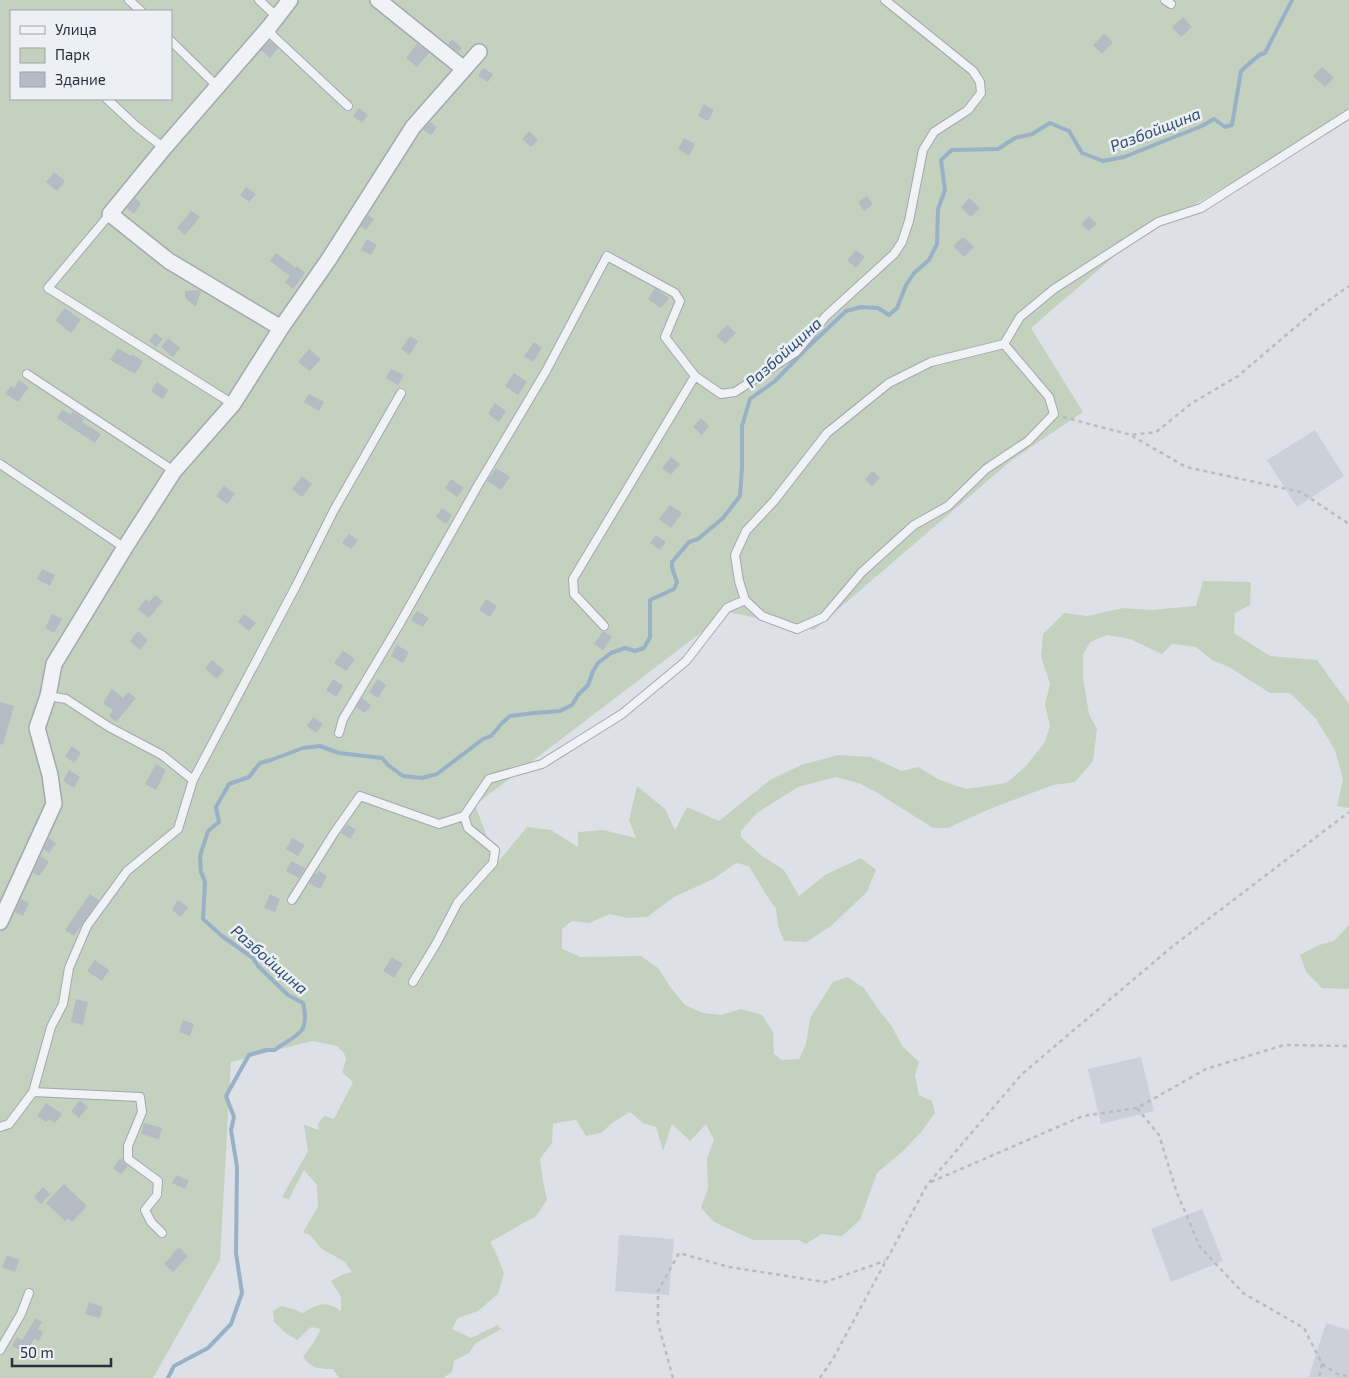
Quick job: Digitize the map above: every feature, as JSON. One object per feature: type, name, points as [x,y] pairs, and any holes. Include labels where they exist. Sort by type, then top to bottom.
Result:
[{"type":"street","points":[[282,328],[169,261],[110,214],[164,148],[274,22],[290,0]]},
{"type":"street","points":[[378,0],[464,69]]},
{"type":"street","points":[[0,922],[54,804],[50,775],[37,728],[48,696],[54,664],[174,470],[233,404],[413,127],[479,52]]},
{"type":"lane","points":[[129,0],[140,10]]},
{"type":"lane","points":[[259,0],[274,22],[272,35],[348,106]]},
{"type":"lane","points":[[339,733],[343,719],[546,372],[606,256],[675,293],[680,301],[665,337],[696,376],[721,394],[735,392],[796,352],[826,316],[894,254],[902,242],[909,221],[923,150],[934,132],[968,110],[981,93],[980,82],[973,71],[885,0]]},
{"type":"lane","points":[[172,42],[218,87]]},
{"type":"lane","points":[[108,100],[136,126],[164,148]]},
{"type":"lane","points":[[1004,344],[1049,397],[1054,414],[1028,440],[986,468],[948,506],[914,525],[862,572],[824,617],[797,629],[762,616],[745,600],[739,581],[735,555],[746,531],[774,501],[827,433],[888,383],[931,362],[1004,344],[1020,317],[1054,289],[1158,222],[1201,208],[1349,114]]},
{"type":"lane","points":[[110,214],[48,288],[233,404]]},
{"type":"lane","points":[[27,374],[174,470]]},
{"type":"lane","points":[[604,626],[574,594],[574,579],[696,376]]},
{"type":"lane","points":[[0,1127],[9,1124],[33,1092],[51,1027],[63,1004],[70,968],[87,926],[127,871],[178,829],[192,780],[296,586],[334,510],[401,393]]},
{"type":"lane","points":[[0,464],[124,548]]},
{"type":"lane","points":[[292,900],[334,833],[360,796],[439,824],[464,816],[489,779],[542,764],[622,714],[686,661],[726,608],[745,600]]},
{"type":"lane","points":[[48,696],[66,699],[109,727],[162,755],[192,780]]},
{"type":"lane","points":[[413,982],[458,902],[493,863],[495,850],[468,828],[464,816]]},
{"type":"lane","points":[[33,1092],[140,1096],[142,1112],[128,1146],[128,1158],[158,1181],[157,1195],[146,1210],[151,1222],[162,1233]]},
{"type":"lane","points":[[0,1350],[21,1314],[29,1293]]},
{"type":"path","points":[[1131,435],[1156,432],[1192,402],[1238,376],[1318,308],[1349,286]]},
{"type":"path","points":[[1054,414],[1131,435],[1186,467],[1301,492],[1349,524]]},
{"type":"path","points":[[820,1378],[834,1357],[929,1183],[1022,1074],[1172,946],[1349,812]]},
{"type":"path","points":[[929,1183],[1083,1116],[1137,1108],[1206,1069],[1284,1045],[1349,1046]]},
{"type":"path","points":[[1137,1108],[1159,1135],[1177,1192],[1200,1247],[1243,1293],[1304,1328],[1322,1364],[1339,1375],[1349,1376]]},
{"type":"path","points":[[673,1378],[658,1323],[658,1291],[678,1253],[729,1267],[825,1282],[886,1261]]},
{"type":"path","points":[[1319,1378],[1322,1364]]},
{"type":"shaded area","points":[[1315,430],[1344,476],[1297,507],[1267,460]]},
{"type":"shaded area","points":[[1141,1057],[1154,1111],[1101,1124],[1088,1069]]},
{"type":"shaded area","points":[[1202,1209],[1223,1261],[1171,1282],[1151,1229]]},
{"type":"shaded area","points":[[619,1235],[674,1239],[669,1295],[615,1291]]},
{"type":"shaded area","points":[[1326,1323],[1349,1330],[1349,1378],[1309,1377]]},
{"type":"green space","points":[[0,0],[1349,0],[1349,114],[1132,241],[1031,328],[1083,412],[1012,460],[814,630],[728,612],[475,805],[497,863],[527,827],[551,830],[578,847],[578,832],[603,830],[636,838],[629,820],[637,786],[665,809],[675,830],[687,807],[719,821],[770,780],[801,765],[838,755],[871,757],[902,771],[918,767],[940,780],[966,789],[1006,783],[1025,767],[1045,742],[1050,726],[1045,705],[1050,684],[1041,656],[1043,634],[1064,613],[1087,616],[1123,608],[1150,610],[1196,606],[1203,581],[1251,582],[1250,605],[1235,613],[1234,633],[1270,656],[1317,660],[1349,704],[1349,808],[1337,806],[1343,779],[1335,750],[1316,719],[1290,693],[1270,693],[1229,667],[1212,660],[1196,647],[1172,644],[1162,654],[1130,639],[1107,635],[1090,642],[1083,655],[1083,677],[1089,714],[1097,729],[1093,761],[1075,782],[1053,785],[987,810],[948,828],[933,828],[861,784],[836,777],[798,787],[757,813],[741,831],[741,837],[762,856],[784,870],[799,896],[825,875],[861,858],[876,870],[867,892],[830,927],[806,942],[784,941],[778,926],[776,909],[749,866],[736,863],[713,879],[674,897],[647,917],[627,918],[610,914],[589,923],[572,921],[562,929],[562,949],[581,957],[641,956],[658,968],[685,1005],[703,1013],[721,1015],[741,1009],[762,1015],[773,1032],[774,1054],[782,1060],[799,1059],[806,1044],[810,1018],[833,982],[847,977],[864,988],[891,1025],[903,1047],[919,1062],[915,1075],[919,1095],[932,1101],[935,1113],[922,1131],[902,1152],[877,1173],[860,1220],[842,1236],[822,1234],[806,1244],[799,1240],[753,1240],[714,1222],[701,1208],[708,1188],[707,1158],[714,1140],[706,1124],[690,1141],[672,1124],[663,1151],[656,1127],[643,1123],[630,1112],[612,1123],[601,1133],[586,1136],[576,1120],[553,1124],[552,1143],[540,1159],[547,1200],[536,1216],[490,1242],[504,1273],[498,1294],[478,1311],[458,1318],[452,1329],[471,1338],[497,1325],[501,1329],[476,1343],[469,1353],[454,1361],[452,1372],[443,1378],[339,1378],[333,1369],[316,1368],[303,1357],[321,1329],[311,1327],[297,1340],[274,1322],[273,1311],[282,1306],[303,1313],[313,1307],[326,1304],[341,1311],[341,1297],[331,1281],[341,1275],[352,1272],[345,1262],[322,1249],[310,1235],[303,1232],[318,1207],[317,1185],[304,1170],[289,1199],[282,1197],[308,1151],[304,1125],[319,1130],[318,1124],[324,1116],[334,1119],[353,1082],[342,1072],[346,1059],[344,1053],[337,1046],[312,1041],[231,1062],[220,1260],[153,1378],[0,1378]]},
{"type":"green space","points":[[1349,925],[1349,989],[1322,988],[1306,972],[1300,955],[1319,945],[1334,941]]},
{"type":"building","points":[[1183,17],[1192,27],[1181,37],[1172,27]]},
{"type":"building","points":[[1104,34],[1113,42],[1102,54],[1093,45]]},
{"type":"building","points":[[452,39],[462,48],[458,52],[448,44]]},
{"type":"building","points":[[270,41],[278,48],[270,58],[261,50]]},
{"type":"building","points":[[417,44],[429,53],[417,67],[406,58]]},
{"type":"building","points":[[1322,67],[1334,78],[1325,87],[1313,76]]},
{"type":"building","points":[[483,68],[493,74],[488,82],[478,76]]},
{"type":"building","points":[[704,104],[714,110],[708,121],[698,116]]},
{"type":"building","points":[[359,108],[368,115],[362,123],[353,116]]},
{"type":"building","points":[[430,122],[437,127],[431,135],[423,130]]},
{"type":"building","points":[[529,131],[538,140],[531,147],[522,139]]},
{"type":"building","points":[[684,138],[695,144],[689,156],[678,149]]},
{"type":"building","points":[[54,172],[65,181],[57,191],[46,182]]},
{"type":"building","points":[[246,187],[256,194],[249,202],[240,195]]},
{"type":"building","points":[[867,196],[873,204],[864,211],[858,202]]},
{"type":"building","points":[[135,198],[141,203],[134,214],[127,208]]},
{"type":"building","points":[[969,198],[980,208],[971,217],[961,207]]},
{"type":"building","points":[[191,211],[200,217],[185,235],[177,228]]},
{"type":"building","points":[[368,215],[374,219],[366,230],[361,226]]},
{"type":"building","points":[[1089,216],[1097,224],[1089,231],[1081,224]]},
{"type":"building","points":[[963,237],[974,247],[964,257],[953,246]]},
{"type":"building","points":[[367,239],[377,245],[371,255],[361,250]]},
{"type":"building","points":[[856,250],[865,257],[856,268],[847,260]]},
{"type":"building","points":[[276,253],[305,273],[293,289],[285,282],[290,276],[270,261]]},
{"type":"building","points":[[655,288],[669,298],[661,308],[648,299]]},
{"type":"building","points":[[185,291],[201,291],[196,307],[185,298]]},
{"type":"building","points":[[65,308],[81,320],[71,333],[55,320]]},
{"type":"building","points":[[727,325],[736,333],[725,344],[716,336]]},
{"type":"building","points":[[155,333],[163,339],[156,347],[149,341]]},
{"type":"building","points":[[410,336],[418,341],[410,355],[401,349]]},
{"type":"building","points":[[168,338],[180,348],[173,357],[161,347]]},
{"type":"building","points":[[534,342],[542,348],[533,362],[524,356]]},
{"type":"building","points":[[118,348],[143,361],[135,374],[110,360]]},
{"type":"building","points":[[309,349],[321,359],[310,371],[298,362]]},
{"type":"building","points":[[391,369],[404,375],[398,385],[386,378]]},
{"type":"building","points":[[514,373],[527,382],[518,395],[505,386]]},
{"type":"building","points":[[19,380],[29,387],[18,402],[5,394],[11,386],[14,388]]},
{"type":"building","points":[[157,382],[168,390],[163,399],[151,391]]},
{"type":"building","points":[[309,394],[324,402],[319,411],[304,402]]},
{"type":"building","points":[[495,403],[506,411],[499,422],[488,414]]},
{"type":"building","points":[[62,410],[71,415],[73,411],[84,419],[82,422],[101,434],[95,443],[57,418]]},
{"type":"building","points":[[701,418],[709,426],[702,435],[693,427]]},
{"type":"building","points":[[671,457],[680,464],[671,475],[662,468]]},
{"type":"building","points":[[496,468],[510,477],[501,490],[487,481]]},
{"type":"building","points":[[873,471],[880,478],[872,486],[865,479]]},
{"type":"building","points":[[302,476],[312,484],[302,497],[292,489]]},
{"type":"building","points":[[451,479],[464,488],[457,497],[445,488]]},
{"type":"building","points":[[224,486],[235,494],[227,504],[216,496]]},
{"type":"building","points":[[670,505],[682,513],[671,528],[659,519]]},
{"type":"building","points":[[442,508],[452,515],[446,524],[436,517]]},
{"type":"building","points":[[349,534],[358,540],[351,549],[342,543]]},
{"type":"building","points":[[656,535],[666,542],[660,550],[650,543]]},
{"type":"building","points":[[42,569],[55,575],[50,586],[37,579]]},
{"type":"building","points":[[155,595],[163,601],[149,618],[138,609],[146,599],[149,602]]},
{"type":"building","points":[[486,599],[497,606],[490,617],[479,610]]},
{"type":"building","points":[[417,611],[429,618],[423,627],[411,620]]},
{"type":"building","points":[[52,614],[62,619],[54,633],[45,628]]},
{"type":"building","points":[[244,614],[256,623],[249,631],[238,622]]},
{"type":"building","points":[[138,631],[148,640],[140,650],[130,641]]},
{"type":"building","points":[[603,631],[612,637],[603,650],[594,644]]},
{"type":"building","points":[[397,645],[409,652],[403,663],[391,656]]},
{"type":"building","points":[[343,651],[355,659],[346,671],[334,663]]},
{"type":"building","points":[[212,660],[224,670],[217,679],[205,668]]},
{"type":"building","points":[[333,679],[343,686],[336,697],[326,690]]},
{"type":"building","points":[[378,679],[386,685],[378,698],[369,692]]},
{"type":"building","points":[[112,689],[123,698],[128,692],[136,698],[116,722],[109,716],[113,710],[103,703]]},
{"type":"building","points":[[362,698],[371,705],[365,713],[356,707]]},
{"type":"building","points":[[0,702],[14,706],[3,745],[0,744]]},
{"type":"building","points":[[313,717],[323,724],[316,733],[307,726]]},
{"type":"building","points":[[72,746],[81,753],[74,763],[65,756]]},
{"type":"building","points":[[156,764],[166,770],[156,790],[145,784]]},
{"type":"building","points":[[69,770],[80,777],[74,788],[63,781]]},
{"type":"building","points":[[347,824],[356,830],[350,839],[341,833]]},
{"type":"building","points":[[49,838],[56,843],[49,853],[44,849]]},
{"type":"building","points":[[292,838],[305,845],[298,856],[286,849]]},
{"type":"building","points":[[41,856],[49,862],[39,876],[33,872]]},
{"type":"building","points":[[291,861],[305,868],[299,878],[286,871]]},
{"type":"building","points":[[319,871],[327,876],[320,889],[309,883],[315,873],[317,874]]},
{"type":"building","points":[[90,894],[99,900],[74,936],[65,930]]},
{"type":"building","points":[[270,894],[280,899],[275,912],[264,908]]},
{"type":"building","points":[[21,899],[29,903],[23,916],[15,912]]},
{"type":"building","points":[[178,900],[188,907],[181,917],[172,910]]},
{"type":"building","points":[[392,957],[403,964],[394,978],[383,971]]},
{"type":"building","points":[[95,960],[109,970],[102,981],[87,971]]},
{"type":"building","points":[[76,999],[88,1002],[83,1025],[71,1022]]},
{"type":"building","points":[[183,1020],[194,1024],[190,1036],[179,1032]]},
{"type":"building","points":[[80,1100],[88,1107],[79,1118],[71,1111]]},
{"type":"building","points":[[46,1103],[62,1114],[55,1123],[49,1119],[46,1122],[37,1116]]},
{"type":"building","points":[[144,1123],[162,1128],[159,1139],[141,1134]]},
{"type":"building","points":[[120,1158],[128,1166],[121,1174],[113,1168]]},
{"type":"building","points":[[177,1175],[189,1181],[185,1189],[172,1183]]},
{"type":"building","points":[[64,1184],[87,1206],[72,1222],[68,1218],[65,1221],[46,1203]]},
{"type":"building","points":[[43,1187],[50,1194],[41,1204],[34,1197]]},
{"type":"building","points":[[179,1247],[188,1256],[173,1272],[164,1264]]},
{"type":"building","points":[[7,1255],[19,1260],[15,1272],[2,1267]]},
{"type":"building","points":[[89,1302],[103,1307],[100,1318],[85,1314]]},
{"type":"building","points":[[36,1318],[42,1322],[38,1329],[43,1332],[39,1341],[34,1339],[26,1353],[12,1346],[17,1337],[22,1340]]},
{"type":"waterway","name":"Разбойщина","points":[[168,1378],[174,1366],[208,1348],[231,1324],[242,1293],[236,1253],[237,1167],[231,1130],[234,1117],[226,1096],[249,1055],[266,1050],[275,1050],[300,1033],[305,1022],[303,1003],[288,995],[258,966],[253,958],[222,936],[203,919],[205,882],[201,872],[200,856],[208,831],[219,822],[216,807],[229,784],[249,777],[260,763],[303,748],[320,746],[339,753],[382,758],[403,776],[422,778],[437,774],[483,739],[491,736],[510,716],[560,711],[572,705],[578,695],[588,685],[598,663],[611,653],[625,648],[635,651],[644,648],[650,637],[650,600],[674,589],[677,582],[672,562],[689,542],[698,539],[723,518],[740,496],[742,426],[750,399],[775,381],[846,311],[861,307],[878,308],[889,315],[897,308],[906,285],[914,273],[929,260],[937,244],[938,209],[945,190],[941,160],[952,150],[998,149],[1015,138],[1032,134],[1050,123],[1069,131],[1082,153],[1103,161],[1124,157],[1202,126],[1214,119],[1225,127],[1232,125],[1241,71],[1259,55],[1265,53],[1292,0]]}]
